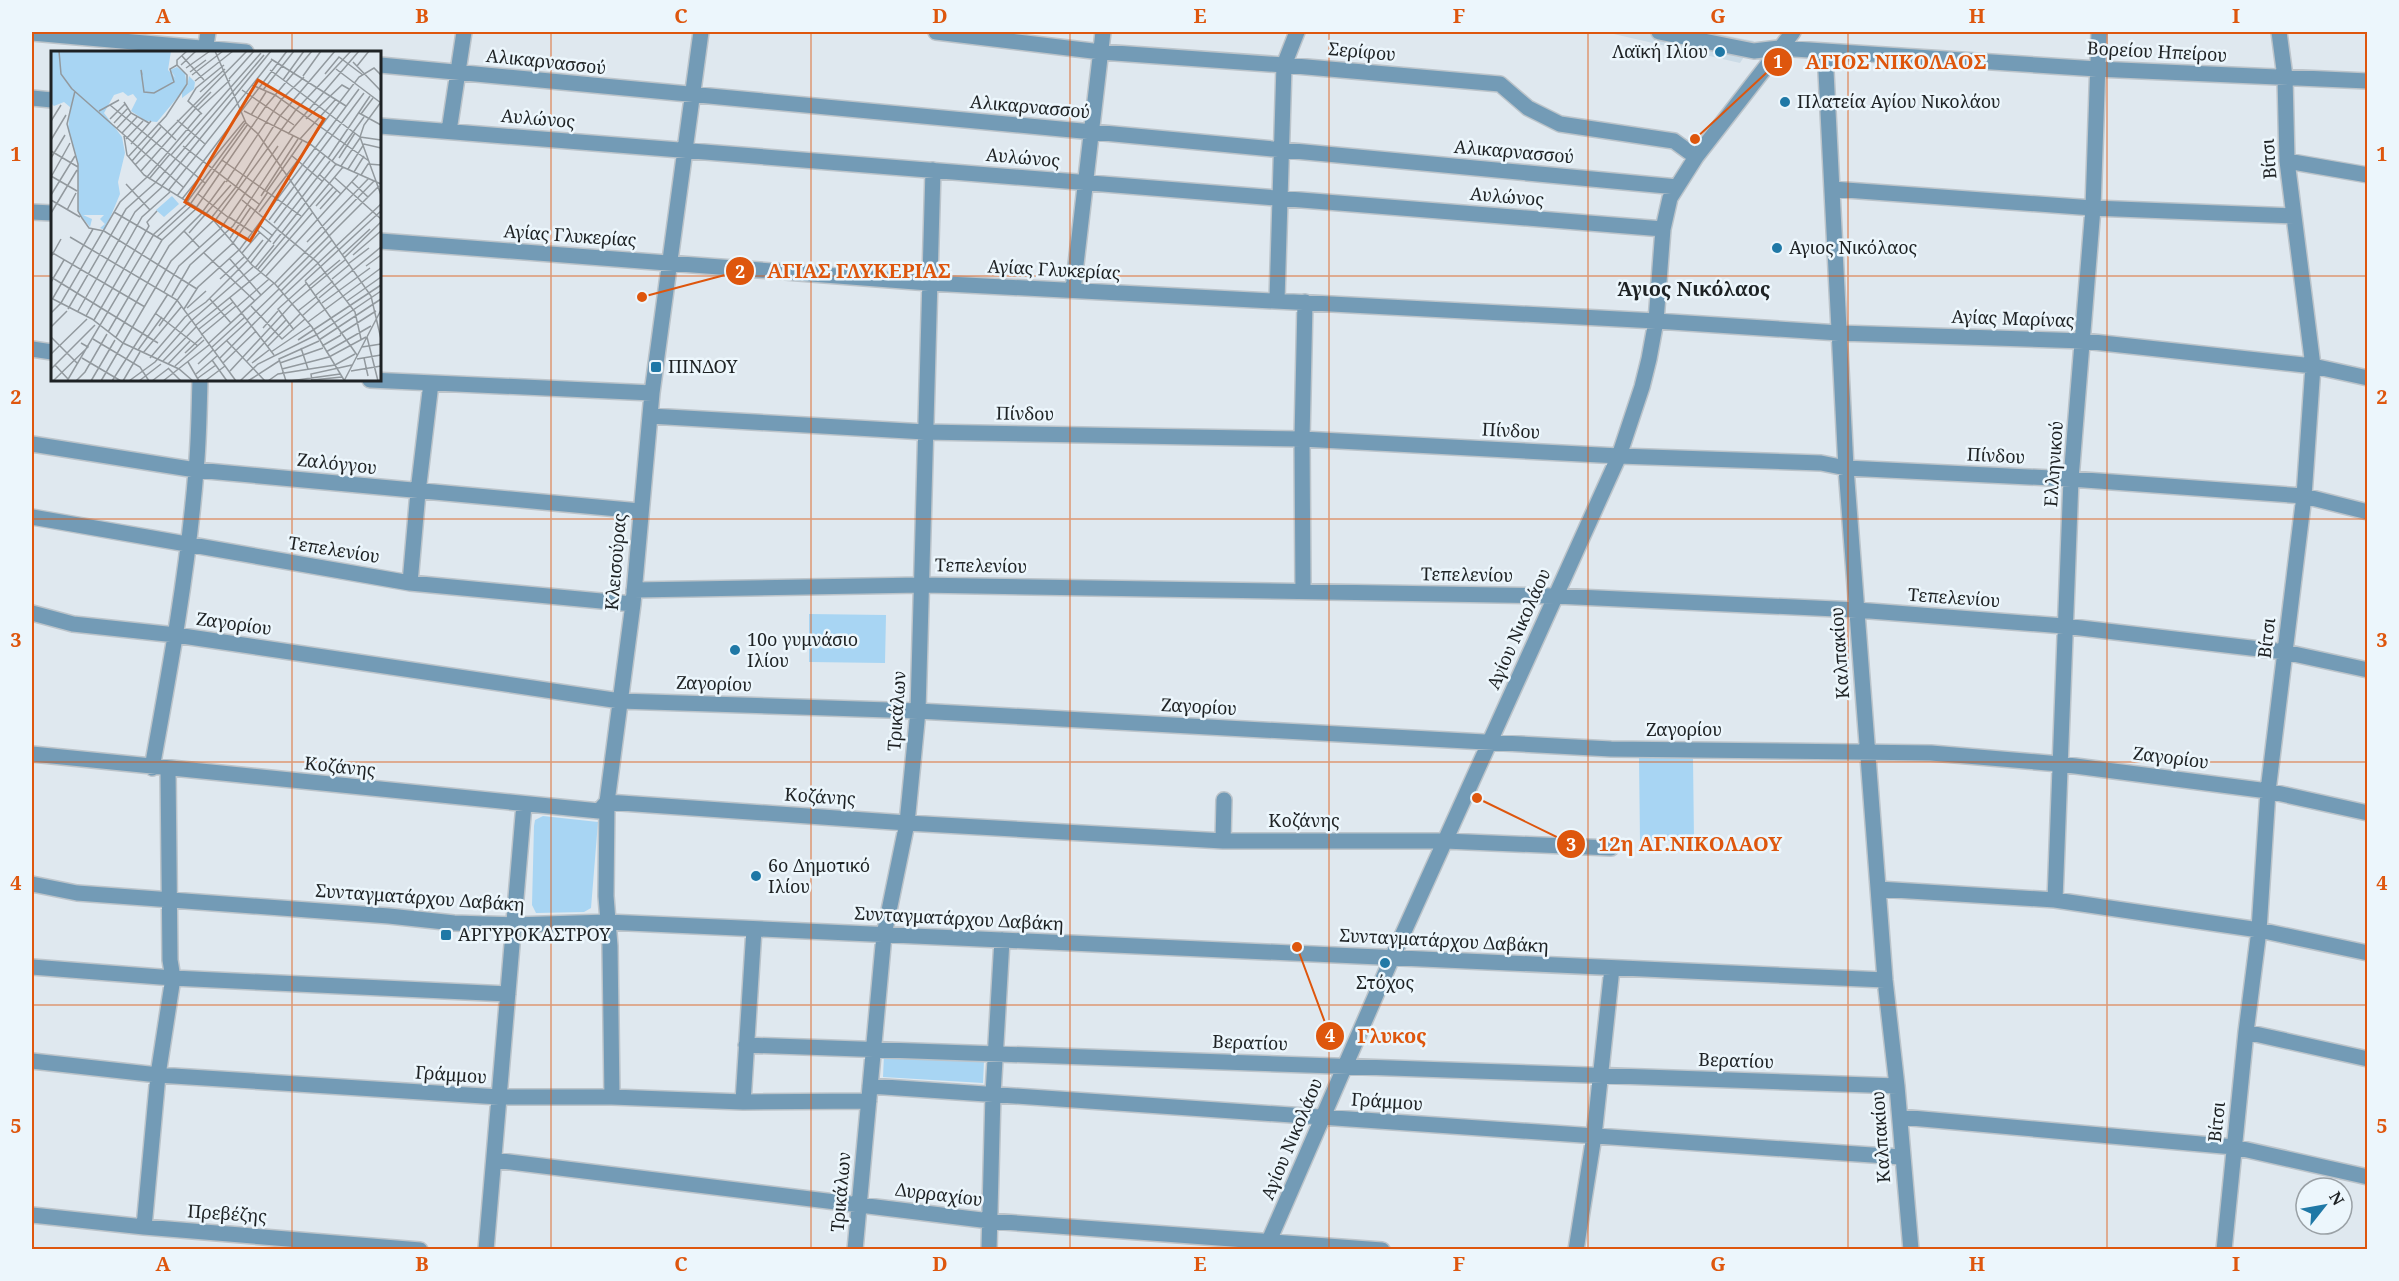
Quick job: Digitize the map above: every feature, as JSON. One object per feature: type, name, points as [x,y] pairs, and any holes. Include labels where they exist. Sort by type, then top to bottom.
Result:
[{"type":"street","points":[[32,33],[205,51],[207,32]]},
{"type":"street","points":[[449,131],[464,32]]},
{"type":"street","name":"Κλεισούρας","points":[[612,1097],[610,946],[607,922],[607,802],[633,597],[652,393],[701,32]]},
{"type":"street","name":"Σερίφου","points":[[936,32],[1101,52],[1500,84],[1528,108],[1560,124],[1674,141],[1696,157]]},
{"type":"street","points":[[1073,290],[1103,32]]},
{"type":"street","points":[[1277,300],[1284,65],[1297,32]]},
{"type":"street","name":"Βορείου Ηπείρου","points":[[1659,32],[1754,51],[1779,48],[2097,69],[2367,81]]},
{"type":"street","name":"Αγίου Νικολάου","points":[[1267,1245],[1392,958],[1619,456],[1642,387],[1656,321],[1663,229],[1670,198],[1696,157],[1793,32]]},
{"type":"street","name":"Ελληνικού","points":[[2055,900],[2071,479],[2093,208],[2099,32]]},
{"type":"street","name":"Βίτσι","points":[[2224,1250],[2246,1032],[2259,930],[2268,790],[2304,496],[2313,366],[2287,161],[2285,77],[2279,32]]},
{"type":"street","name":"Καλπακίου","points":[[1825,52],[1846,468],[1878,889],[1911,1250]]},
{"type":"street","name":"Αλικαρνασσού","points":[[381,65],[1677,187]]},
{"type":"street","points":[[32,98],[51,100]]},
{"type":"street","name":"Αυλώνος","points":[[381,126],[1663,229]]},
{"type":"street","points":[[2287,161],[2367,175]]},
{"type":"street","name":"Τρικάλων","points":[[855,1250],[884,935],[907,823],[918,711],[933,170]]},
{"type":"street","points":[[1832,189],[2093,208],[2294,216]]},
{"type":"street","points":[[32,212],[51,213]]},
{"type":"street","name":"Αγίας Γλυκερίας","points":[[381,241],[929,283],[1656,321]]},
{"type":"street","points":[[1303,592],[1302,439],[1305,302]]},
{"type":"street","name":"Αγίας Μαρίνας","points":[[1656,321],[1839,333],[2084,341],[2313,366],[2367,378]]},
{"type":"street","points":[[32,349],[51,352]]},
{"type":"street","points":[[144,1227],[158,1075],[173,978],[170,960],[169,902],[160,769],[196,470],[200,381]]},
{"type":"street","points":[[381,381],[652,393]]},
{"type":"street","points":[[411,583],[418,492],[431,383]]},
{"type":"street","name":"Πίνδου","points":[[650,416],[925,432],[1302,439],[1619,456],[1821,463],[1846,468],[2071,479],[2304,496],[2367,512]]},
{"type":"street","name":"Ζαλόγγου","points":[[32,444],[196,470],[640,511]]},
{"type":"street","name":"Τεπελενίου","points":[[32,517],[188,546],[411,583],[633,597],[921,585],[1555,596],[1857,610],[2064,626],[2285,652],[2367,670]]},
{"type":"street","name":"Ζαγορίου","points":[[32,613],[73,624],[176,636],[620,701],[918,711],[1611,748],[1931,753],[2060,764],[2268,790],[2367,813]]},
{"type":"street","name":"Κοζάνης","points":[[32,754],[160,769],[599,811],[607,802],[907,823],[1223,841],[1445,841],[1611,848]]},
{"type":"street","points":[[1223,841],[1224,800]]},
{"type":"street","points":[[486,1250],[524,804]]},
{"type":"street","name":"Συνταγματάρχου Δαβάκη","points":[[32,884],[77,893],[169,902],[377,915],[454,923],[514,925],[607,922],[1886,980]]},
{"type":"street","points":[[1878,889],[2055,900],[2259,930],[2367,953]]},
{"type":"street","points":[[743,1102],[754,929]]},
{"type":"street","points":[[989,1250],[993,1095],[1002,940]]},
{"type":"street","points":[[32,967],[173,978],[508,994]]},
{"type":"street","points":[[1576,1250],[1594,1136],[1612,968]]},
{"type":"street","points":[[2246,1032],[2367,1059]]},
{"type":"street","name":"Βερατίου","points":[[746,1045],[1897,1086]]},
{"type":"street","name":"Γράμμου","points":[[32,1061],[158,1075],[499,1097],[612,1097],[743,1102],[870,1094],[993,1095],[1901,1157]]},
{"type":"street","points":[[1900,1117],[2234,1147],[2367,1177]]},
{"type":"street","name":"Δυρραχίου","points":[[494,1160],[990,1221],[1267,1245],[1382,1250]]},
{"type":"street","name":"Πρεβέζης","points":[[32,1215],[233,1234],[321,1245],[420,1250]]},
{"type":"street","points":[[230,1250],[233,1234]]},
{"type":"shaded area","name":"Λαϊκή Ιλίου","points":[[1605,32],[1708,32],[1754,41],[1740,63]]},
{"type":"shaded area","points":[[809,614],[886,615],[885,663],[809,662]]},
{"type":"shaded area","points":[[1639,758],[1693,758],[1694,840],[1640,841]]},
{"type":"shaded area","points":[[543,816],[598,822],[591,908],[584,912],[536,913],[532,905],[534,826],[535,820]]},
{"type":"shaded area","points":[[884,1055],[984,1061],[983,1083],[883,1077]]},
{"type":"place","name":"Λαϊκή Ιλίου","points":[[1720,52]]},
{"type":"place","name":"Πλατεία Αγίου Νικολάου","points":[[1785,102]]},
{"type":"place","name":"ΑΓΙΟΣ ΝΙΚΟΛΑΟΣ","points":[[1695,139]]},
{"type":"place","name":"Αγιος Νικόλαος","points":[[1777,248]]},
{"type":"place","name":"ΑΓΙΑΣ ΓΛΥΚΕΡΙΑΣ","points":[[642,297]]},
{"type":"place","name":"ΠΙΝΔΟΥ","points":[[656,367]]},
{"type":"place","name":"10ο γυμνάσιο Ιλίου","points":[[735,650]]},
{"type":"place","name":"12η ΑΓ.ΝΙΚΟΛΑΟΥ","points":[[1477,798]]},
{"type":"place","name":"6ο Δημοτικό Ιλίου","points":[[756,876]]},
{"type":"place","name":"ΑΡΓΥΡΟΚΑΣΤΡΟΥ","points":[[446,935]]},
{"type":"place","name":"Γλυκος","points":[[1297,947]]},
{"type":"place","name":"Στόχος","points":[[1385,963]]},
{"type":"district","name":"Άγιος Νικόλαος","points":[[1694,289]]}]
